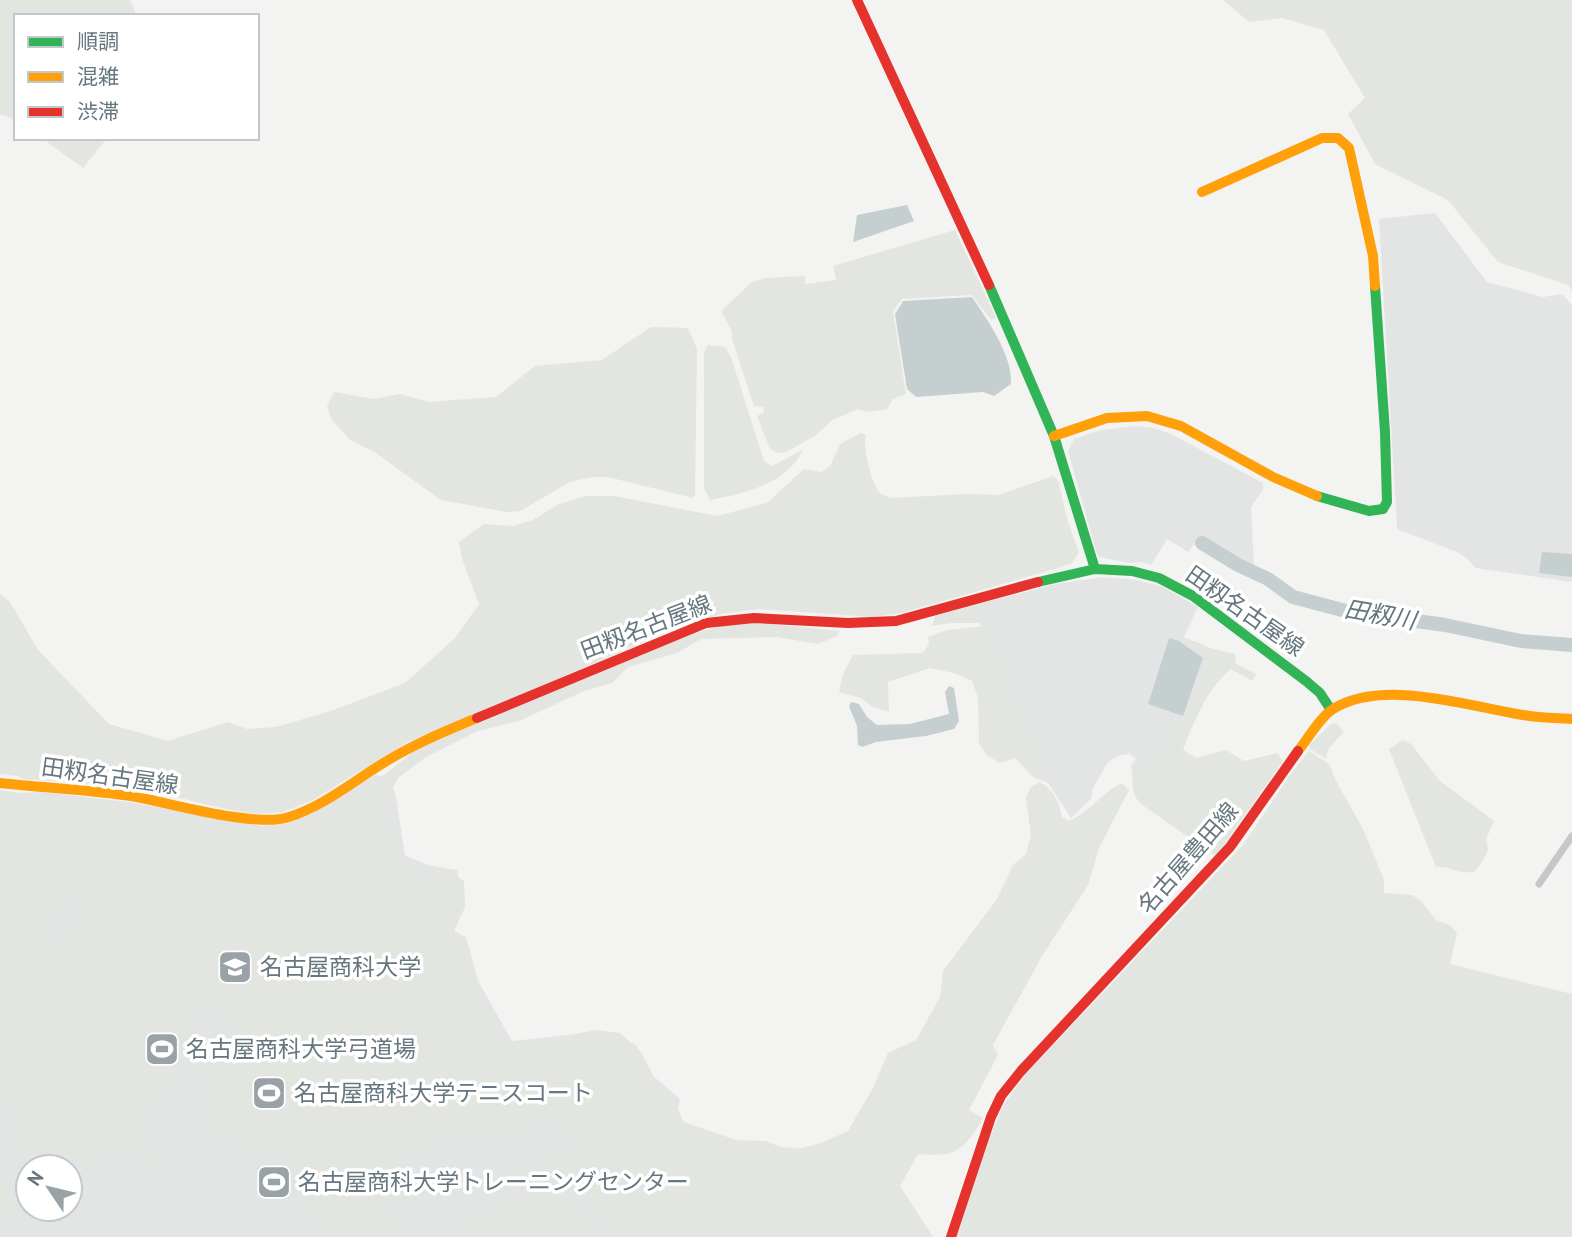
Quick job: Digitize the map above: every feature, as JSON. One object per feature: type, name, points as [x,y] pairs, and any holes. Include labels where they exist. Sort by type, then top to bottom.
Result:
[{"type":"main road","points":[[857,0],[1003,315],[1054,436],[1095,569]]},
{"type":"main road","points":[[1054,436],[1107,418],[1147,416],[1181,426],[1273,477],[1310,494],[1368,511],[1383,509],[1387,502],[1385,432],[1373,256],[1349,148],[1338,138],[1322,138],[1202,192]]},
{"type":"main road","name":"田籾名古屋線","points":[[0,783],[135,797],[237,817],[268,820],[288,818],[434,736],[706,622],[730,617],[756,616],[872,624],[896,621],[1070,573],[1095,569],[1132,571],[1159,578],[1193,596],[1306,681],[1320,693],[1331,710]]},
{"type":"main road","name":"名古屋豊田線","points":[[951,1237],[991,1117],[1001,1096],[1021,1071],[1230,847],[1300,747],[1331,710],[1380,694],[1405,694],[1528,716],[1572,719]]},
{"type":"street","points":[[1539,884],[1572,836]]},
{"type":"shaded area","points":[[0,0],[130,0],[136,14],[14,14],[14,119],[0,114]]},
{"type":"shaded area","points":[[1223,0],[1572,0],[1572,291],[1568,285],[1498,262],[1448,200],[1375,164],[1348,114],[1365,98],[1324,30],[1282,18],[1249,22]]},
{"type":"shaded area","points":[[45,140],[105,140],[83,168]]},
{"type":"shaded area","points":[[907,205],[914,221],[853,242],[857,215]]},
{"type":"shaded area","points":[[1435,213],[1487,282],[1543,297],[1562,294],[1572,305],[1572,582],[1475,568],[1457,552],[1397,529],[1379,219]]},
{"type":"shaded area","points":[[955,230],[996,318],[991,320],[972,295],[902,299],[893,311],[906,394],[893,399],[887,409],[867,412],[858,409],[832,420],[815,436],[786,452],[778,453],[770,449],[757,416],[764,413],[763,407],[754,406],[732,339],[732,331],[721,311],[752,282],[766,278],[805,276],[805,284],[836,280],[833,266]]},
{"type":"shaded area","points":[[972,297],[1003,350],[1011,373],[1011,384],[994,396],[983,392],[916,397],[907,389],[895,314],[903,301]]},
{"type":"shaded area","points":[[651,327],[688,328],[697,349],[693,498],[608,477],[592,477],[570,482],[520,511],[507,512],[441,500],[376,453],[350,440],[332,420],[327,407],[334,392],[374,399],[400,394],[429,402],[496,397],[535,366],[602,360]]},
{"type":"shaded area","points":[[708,345],[725,347],[731,357],[764,461],[772,466],[803,450],[786,472],[763,486],[710,500],[704,488],[704,353]]},
{"type":"shaded area","points":[[1136,426],[1171,434],[1263,483],[1263,490],[1251,507],[1254,566],[1200,537],[1188,552],[1167,539],[1151,565],[1099,557],[1068,451],[1074,439],[1101,430]]},
{"type":"shaded area","points":[[861,433],[866,435],[866,455],[873,482],[880,493],[891,498],[999,495],[1053,476],[1058,480],[1068,522],[1079,552],[1072,563],[1058,568],[901,613],[872,617],[758,609],[721,614],[684,625],[406,743],[311,801],[283,812],[258,814],[135,787],[23,779],[0,774],[0,594],[10,602],[38,650],[109,724],[168,741],[228,722],[247,729],[276,727],[328,712],[405,683],[455,638],[479,604],[462,559],[459,542],[484,524],[513,526],[533,520],[557,505],[585,496],[614,496],[717,516],[767,503],[804,469],[821,472],[830,466],[840,444]]},
{"type":"shaded area","points":[[1542,552],[1572,554],[1572,577],[1539,573]]},
{"type":"shaded area","points":[[1102,577],[1137,580],[1163,587],[1198,607],[1184,637],[1209,656],[1187,722],[1175,719],[1161,764],[1144,763],[1129,754],[1108,762],[1092,790],[1092,798],[1071,818],[1048,783],[1033,777],[1041,762],[986,626],[981,627],[975,605],[1051,585]]},
{"type":"shaded area","points":[[975,605],[980,623],[928,626],[933,624],[935,616]]},
{"type":"shaded area","name":"名古屋商科大学","points":[[749,622],[840,631],[837,636],[818,644],[777,637],[701,639],[677,653],[628,667],[612,683],[584,691],[519,721],[477,731],[423,759],[397,779],[389,797],[393,839],[400,861],[421,874],[452,873],[464,881],[465,907],[454,931],[466,937],[488,1017],[503,1039],[520,1045],[596,1030],[620,1033],[641,1052],[658,1085],[675,1102],[685,1125],[735,1140],[766,1141],[790,1151],[821,1143],[848,1131],[873,1088],[888,1053],[916,1040],[940,997],[943,971],[997,899],[1013,865],[1026,854],[1031,836],[1026,798],[1031,787],[1040,782],[1049,789],[1057,801],[1062,817],[1068,821],[1122,783],[1129,790],[1099,848],[1088,885],[1042,956],[993,1045],[998,1055],[969,1110],[983,1118],[958,1150],[942,1154],[918,1154],[900,1186],[933,1237],[614,1237],[606,1217],[584,1195],[557,1179],[545,1182],[537,1178],[550,1158],[568,1151],[578,1135],[573,1129],[542,1126],[499,1132],[449,1133],[391,1170],[389,1207],[408,1237],[349,1237],[343,1231],[307,1213],[317,1185],[319,1167],[307,1161],[342,1058],[266,1033],[340,1059],[303,1164],[196,1128],[238,1023],[198,1002],[161,1108],[126,1094],[123,1101],[147,1113],[142,1143],[165,1168],[127,1154],[112,1154],[84,1161],[84,1153],[26,1153],[11,1104],[0,1089],[0,1067],[32,1099],[57,1090],[136,936],[55,1090],[33,1097],[0,1064],[0,1023],[98,889],[86,901],[71,899],[51,923],[38,961],[0,1016],[0,917],[5,894],[0,892],[0,799],[53,798],[98,803],[150,810],[181,821],[204,819],[265,832],[294,828],[387,773],[413,752],[693,634],[727,624]]},
{"type":"shaded area","points":[[986,626],[1041,762],[1033,777],[1015,758],[1000,763],[988,756],[979,744],[978,698],[972,681],[954,673],[930,668],[888,682],[889,712],[873,707],[861,698],[839,692],[843,674],[853,655],[923,653],[929,644],[928,637],[947,630]]},
{"type":"shaded area","points":[[1184,637],[1213,649],[1235,654],[1236,664],[1256,674],[1252,681],[1231,669],[1222,677],[1202,706],[1183,750],[1196,758],[1226,750],[1244,761],[1277,753],[1283,761],[1216,856],[1145,807],[1136,798],[1133,789],[1131,766],[1136,758],[1144,763],[1161,764],[1175,719],[1187,721],[1209,656]]},
{"type":"shaded area","points":[[1169,638],[1179,641],[1203,658],[1183,716],[1148,704]]},
{"type":"shaded area","points":[[949,686],[954,688],[959,721],[954,729],[926,736],[876,742],[862,747],[858,745],[857,726],[849,706],[851,702],[859,704],[867,717],[877,725],[910,724],[949,714],[945,692]]},
{"type":"shaded area","points":[[1336,723],[1344,732],[1328,749],[1326,759],[1310,749],[1309,745],[1331,724]]},
{"type":"shaded area","points":[[1403,740],[1411,744],[1440,781],[1494,821],[1486,839],[1488,850],[1474,872],[1436,867],[1389,749]]},
{"type":"shaded area","points":[[1309,751],[1329,764],[1363,829],[1384,880],[1384,893],[1412,895],[1421,901],[1436,920],[1450,925],[1457,933],[1450,964],[1572,994],[1572,1237],[955,1237],[986,1146],[1004,1104],[1025,1075],[1243,845]]},
{"type":"shaded area","name":"名古屋商科大学","points":[[377,774],[395,791],[405,855],[427,865],[457,870],[461,888],[434,903],[512,1041],[604,1031],[636,1045],[650,1073],[680,1099],[675,1119],[748,1144],[817,1150],[816,1237],[0,1237],[0,790],[129,802],[262,826],[286,824],[309,815]]},
{"type":"shaded area","points":[[0,1158],[12,1209],[0,1233]]},
{"type":"shaded area","points":[[536,1195],[557,1198],[575,1206],[589,1219],[601,1237],[448,1237],[491,1208]]},
{"type":"waterway","name":"田籾川","points":[[1202,543],[1268,579],[1293,597],[1346,611],[1445,625],[1521,641],[1572,645]]},
{"type":"traffic: fast","points":[[989,285],[1054,436],[1095,569]]},
{"type":"traffic: fast","points":[[1317,496],[1369,511],[1383,509],[1387,502],[1375,286]]},
{"type":"traffic: fast","points":[[1038,582],[1095,569],[1132,571],[1159,578],[1193,596],[1306,681],[1320,693],[1331,710]]},
{"type":"traffic: slow","points":[[1202,192],[1322,138],[1338,138],[1349,148],[1373,256],[1375,286]]},
{"type":"traffic: slow","points":[[1054,436],[1107,418],[1147,416],[1181,426],[1273,477],[1317,496]]},
{"type":"traffic: slow","points":[[1298,751],[1328,712],[1353,700],[1376,696],[1426,697],[1529,716],[1572,719]]},
{"type":"traffic: slow","points":[[0,783],[137,797],[236,817],[275,820],[315,806],[407,749],[477,718]]},
{"type":"traffic: jam","points":[[857,0],[989,285]]},
{"type":"traffic: jam","points":[[477,718],[706,623],[754,618],[848,623],[896,621],[1038,582]]},
{"type":"traffic: jam","points":[[951,1237],[991,1117],[1001,1096],[1021,1071],[1230,847],[1298,751]]},
{"type":"place","name":"名古屋商科大学","points":[[235,967]]},
{"type":"place","name":"名古屋商科大学弓道場","points":[[162,1049]]},
{"type":"place","name":"名古屋商科大学テニスコート","points":[[269,1093]]},
{"type":"place","name":"名古屋商科大学トレーニングセンター","points":[[274,1182]]}]
